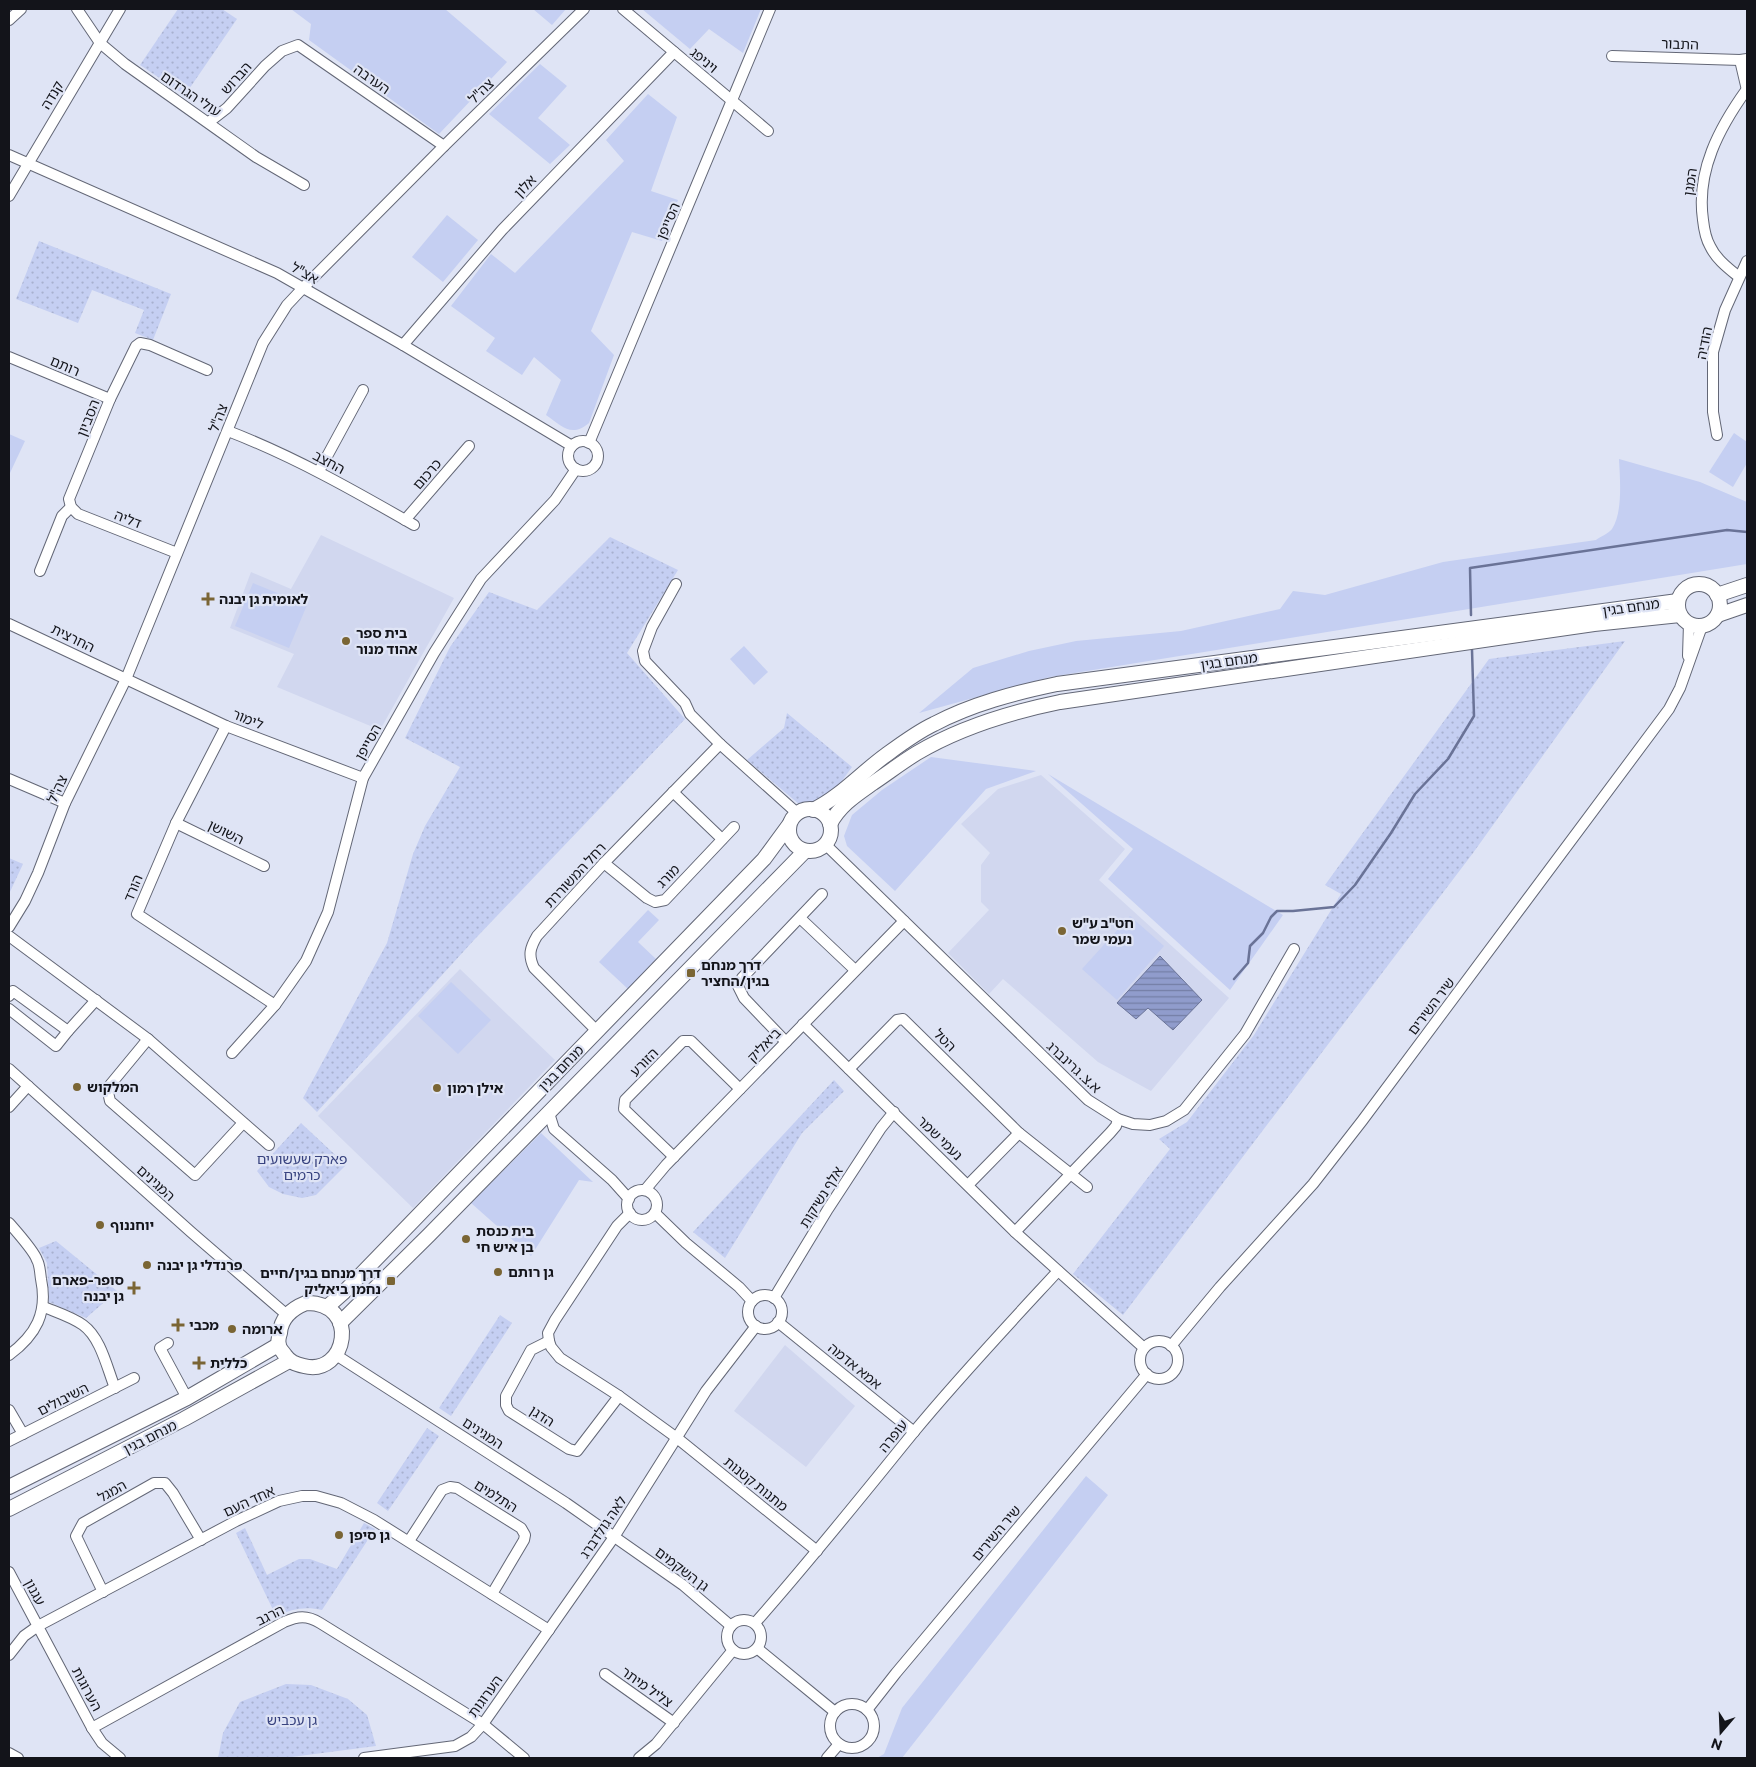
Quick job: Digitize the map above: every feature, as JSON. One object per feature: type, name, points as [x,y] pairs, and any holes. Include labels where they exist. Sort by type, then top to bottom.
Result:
[{"type":"main road","points":[[1718,615],[1720,608],[1718,594],[1706,585],[1699,584],[1685,588],[1680,594],[1678,601],[1690,622],[1708,624],[1718,615],[1747,605]]},
{"type":"main road","points":[[1718,594],[1747,585]]},
{"type":"main road","name":"מנחם בגין","points":[[813,810],[831,800],[881,758],[933,724],[1007,695],[1057,684],[1678,601]]},
{"type":"main road","name":"מנחם בגין","points":[[830,824],[839,808],[918,752],[967,729],[1012,712],[1080,699],[1594,624],[1690,622]]},
{"type":"main road","points":[[803,810],[813,810],[824,814],[830,824],[829,838],[825,844],[819,849],[812,851],[798,848],[791,839],[793,819],[803,810]]},
{"type":"main road","name":"מנחם בגין","points":[[327,1307],[344,1292],[764,859],[793,819]]},
{"type":"main road","name":"מנחם בגין","points":[[340,1322],[436,1228],[805,850]]},
{"type":"main road","points":[[317,1303],[327,1307],[336,1315],[343,1334],[341,1345],[336,1355],[328,1362],[319,1366],[297,1365],[289,1360],[278,1345],[281,1324],[287,1315],[297,1307],[317,1303]]},
{"type":"main road","name":"מנחם בגין","points":[[9,1487],[187,1398],[278,1345]]},
{"type":"main road","name":"מנחם בגין","points":[[9,1509],[184,1419],[289,1360]]},
{"type":"street","points":[[9,20],[21,9]]},
{"type":"street","name":"עולי הגרדום","points":[[77,9],[100,42],[125,64],[256,157],[304,185]]},
{"type":"street","name":"קנדה","points":[[9,196],[120,9]]},
{"type":"street","name":"צה\"ל","points":[[9,927],[25,901],[38,873],[65,802],[126,679],[263,343],[287,305],[303,288],[584,9]]},
{"type":"street","name":"ויניפג","points":[[623,9],[768,131]]},
{"type":"street","name":"הסייפן","points":[[590,443],[770,9]]},
{"type":"street","name":"הערבה","points":[[282,51],[298,45],[444,146]]},
{"type":"street","name":"הברוש","points":[[209,122],[227,108],[265,66],[282,51]]},
{"type":"street","name":"אלון","points":[[403,345],[502,230],[674,52]]},
{"type":"street","name":"התבור","points":[[1612,56],[1744,59]]},
{"type":"street","points":[[1744,59],[1747,89]]},
{"type":"street","name":"המגן","points":[[1739,277],[1722,263],[1710,246],[1704,226],[1701,205],[1702,182],[1713,145],[1733,108],[1747,89]]},
{"type":"street","name":"אצ\"ל","points":[[9,155],[277,273],[403,345],[572,446]]},
{"type":"street","name":"הודיה","points":[[1717,435],[1713,412],[1713,352],[1725,310],[1747,261]]},
{"type":"street","name":"הסביון","points":[[40,571],[62,516],[71,507],[69,499],[132,350],[140,343],[150,345],[207,370]]},
{"type":"street","name":"רותם","points":[[9,357],[110,399]]},
{"type":"street","points":[[319,472],[363,390]]},
{"type":"street","name":"החצב","points":[[228,431],[268,447],[319,472],[409,522]]},
{"type":"street","points":[[582,441],[590,443],[597,452],[596,462],[589,469],[576,469],[569,462],[568,457],[572,446],[582,441]]},
{"type":"street","name":"כרכום","points":[[409,522],[469,446]]},
{"type":"street","name":"הסייפן","points":[[232,1052],[275,1005],[306,961],[328,912],[363,778],[434,653],[481,579],[555,500],[576,469]]},
{"type":"street","name":"דליה","points":[[71,507],[78,514],[177,553]]},
{"type":"street","points":[[676,584],[652,626],[643,651],[645,661],[685,703],[690,714],[793,819]]},
{"type":"street","name":"שיר השירים","points":[[1171,1346],[1220,1287],[1313,1184],[1669,709],[1680,688],[1688,664],[1690,622]]},
{"type":"street","name":"החרצית","points":[[9,624],[126,679]]},
{"type":"street","name":"לימור","points":[[126,679],[226,726],[363,778]]},
{"type":"street","name":"הורד","points":[[226,726],[176,823],[137,914],[275,1005]]},
{"type":"street","name":"רחל המשוררת","points":[[597,1031],[534,968],[530,959],[530,948],[537,936],[604,863],[720,744]]},
{"type":"street","points":[[9,779],[65,802]]},
{"type":"street","points":[[673,792],[722,839]]},
{"type":"street","name":"השושן","points":[[176,823],[264,866]]},
{"type":"street","name":"מורג","points":[[604,863],[647,898],[655,902],[665,900],[734,827]]},
{"type":"street","name":"א.צ. גרינברג","points":[[825,844],[1069,1082],[1102,1110],[1118,1120],[1133,1124],[1150,1125],[1166,1121],[1184,1110],[1245,1034],[1294,949]]},
{"type":"street","points":[[786,1042],[744,998],[738,986],[742,978],[822,894]]},
{"type":"street","points":[[800,918],[855,970]]},
{"type":"street","name":"ביאליק","points":[[637,1194],[904,921]]},
{"type":"street","points":[[9,936],[148,1039],[269,1145]]},
{"type":"street","points":[[9,996],[13,991],[68,1031]]},
{"type":"street","points":[[9,1008],[56,1046],[96,1000]]},
{"type":"street","name":"הטל","points":[[849,1069],[896,1020],[903,1019],[1019,1133],[1087,1187]]},
{"type":"street","name":"נעמי שמר","points":[[803,1024],[1015,1232],[1144,1348]]},
{"type":"street","points":[[148,1039],[110,1085],[108,1092],[110,1101],[181,1164],[195,1175],[243,1123]]},
{"type":"street","name":"הזורע","points":[[674,1157],[624,1109],[624,1100],[684,1042],[692,1041],[740,1089]]},
{"type":"street","name":"המגינים","points":[[9,1069],[184,1226],[287,1315]]},
{"type":"street","points":[[9,1107],[28,1086]]},
{"type":"street","name":"אלף נשיקות","points":[[774,1298],[828,1209],[881,1128],[894,1112]]},
{"type":"street","points":[[549,1113],[554,1129],[612,1180],[637,1194],[654,1195],[657,1209],[647,1219],[642,1220],[630,1213],[628,1208],[637,1194]]},
{"type":"street","points":[[1015,1232],[1116,1126],[1118,1120]]},
{"type":"street","points":[[536,1126],[554,1129]]},
{"type":"street","points":[[968,1185],[1019,1133]]},
{"type":"street","points":[[630,1213],[617,1226],[548,1332],[551,1347],[560,1358],[619,1396],[677,1438],[706,1391],[756,1326]]},
{"type":"street","points":[[655,1213],[686,1243],[739,1287],[752,1301]]},
{"type":"street","points":[[9,1224],[37,1259],[43,1286],[44,1307],[38,1323],[29,1337],[9,1355]]},
{"type":"street","name":"עופרה","points":[[755,1623],[817,1551],[914,1432],[994,1340],[1058,1271]]},
{"type":"street","points":[[766,1295],[774,1298],[781,1308],[782,1314],[778,1322],[769,1329],[756,1326],[749,1319],[748,1313],[752,1301],[766,1295]]},
{"type":"street","points":[[44,1307],[82,1324],[91,1332],[115,1388]]},
{"type":"street","name":"אמא אדמה","points":[[778,1322],[914,1432]]},
{"type":"street","name":"הדגן","points":[[549,1341],[531,1350],[506,1396],[506,1404],[509,1411],[569,1449],[576,1451],[619,1396]]},
{"type":"street","points":[[1156,1341],[1163,1341],[1171,1346],[1177,1355],[1178,1362],[1172,1373],[1161,1378],[1154,1378],[1147,1374],[1140,1365],[1140,1357],[1144,1348],[1156,1341]]},
{"type":"street","points":[[168,1343],[160,1348],[187,1398]]},
{"type":"street","name":"המגינים","points":[[336,1355],[558,1498],[614,1537]]},
{"type":"street","name":"שיר השירים","points":[[867,1710],[896,1672],[1147,1374]]},
{"type":"street","name":"השיבולים","points":[[9,1441],[134,1378]]},
{"type":"street","points":[[9,1410],[22,1434]]},
{"type":"street","name":"לאה גולדברג","points":[[549,1630],[614,1537],[677,1438]]},
{"type":"street","name":"מתנות קטנות","points":[[677,1438],[817,1551]]},
{"type":"street","name":"המגל","points":[[103,1592],[76,1536],[84,1523],[154,1483],[165,1483],[174,1493],[201,1540]]},
{"type":"street","name":"התלמים","points":[[409,1541],[442,1490],[450,1487],[457,1488],[521,1528],[525,1534],[524,1540],[492,1594]]},
{"type":"street","name":"אחד העם","points":[[9,1655],[24,1636],[38,1626],[236,1521],[279,1501],[302,1496],[316,1496],[341,1503],[374,1520],[549,1630]]},
{"type":"street","name":"גן השקמים","points":[[614,1537],[683,1585],[731,1626]]},
{"type":"street","name":"עגנון","points":[[9,1572],[38,1626]]},
{"type":"street","name":"הרגב","points":[[92,1728],[284,1622],[302,1616],[312,1618],[483,1724]]},
{"type":"street","points":[[742,1620],[755,1623],[761,1631],[762,1637],[758,1649],[747,1655],[732,1650],[727,1641],[727,1635],[731,1626],[742,1620]]},
{"type":"street","name":"הערוגות","points":[[38,1626],[92,1728],[102,1743],[120,1758]]},
{"type":"street","name":"הערוגות","points":[[364,1758],[455,1746],[471,1736],[483,1724],[549,1630]]},
{"type":"street","points":[[758,1649],[835,1712]]},
{"type":"street","points":[[639,1758],[656,1744],[732,1650]]},
{"type":"street","name":"צליל מיתר","points":[[605,1674],[674,1723]]},
{"type":"street","points":[[850,1704],[858,1704],[867,1710],[874,1720],[875,1728],[869,1741],[854,1749],[846,1748],[839,1744],[830,1732],[830,1724],[835,1712],[842,1706],[850,1704]]},
{"type":"street","points":[[483,1724],[524,1758]]},
{"type":"street","points":[[827,1758],[839,1744]]},
{"type":"street","points":[[9,1753],[18,1758]]},
{"type":"shaded area","name":"בית ספר אהוד מנור","points":[[321,535],[454,598],[380,730],[277,687],[294,654],[230,628],[251,572],[291,589]]},
{"type":"shaded area","name":"חט\"ב ע\"ש נעמי שמר","points":[[1041,775],[1125,849],[1099,880],[1229,998],[1151,1091],[1098,1062],[1003,979],[989,994],[948,953],[989,910],[981,902],[981,865],[990,853],[961,824],[998,789]]},
{"type":"shaded area","points":[[1160,956],[1202,1000],[1173,1030],[1148,1008],[1136,1019],[1117,1003]]},
{"type":"shaded area","name":"אילן רמון","points":[[460,969],[555,1060],[413,1208],[318,1116]]},
{"type":"shaded area","points":[[785,1345],[855,1406],[806,1467],[734,1411]]},
{"type":"green space","points":[[178,9],[222,9],[237,19],[185,95],[140,65]]},
{"type":"green space","points":[[291,9],[445,9],[507,62],[439,134],[309,40],[311,24]]},
{"type":"green space","points":[[533,9],[566,9],[552,25]]},
{"type":"green space","points":[[642,9],[761,9],[743,53],[709,29],[690,49]]},
{"type":"green space","points":[[540,64],[567,86],[538,118],[570,145],[550,164],[489,114]]},
{"type":"green space","points":[[648,94],[677,117],[651,191],[678,200],[662,241],[632,232],[591,331],[614,355],[589,423],[577,430],[567,429],[546,415],[561,380],[534,357],[522,375],[486,351],[495,338],[451,306],[491,254],[515,273],[624,161],[606,140]]},
{"type":"green space","points":[[447,215],[478,240],[443,282],[412,257]]},
{"type":"green space","points":[[39,241],[171,294],[153,340],[135,333],[144,310],[92,290],[78,323],[16,299]]},
{"type":"green space","points":[[1734,433],[1747,442],[1747,463],[1733,487],[1709,472]]},
{"type":"green space","points":[[9,434],[25,441],[9,475]]},
{"type":"green space","points":[[1619,459],[1700,482],[1747,502],[1747,564],[1050,677],[919,713],[973,668],[1029,651],[1076,641],[1181,631],[1280,609],[1293,591],[1325,595],[1443,562],[1596,540],[1612,529],[1618,514],[1620,495]]},
{"type":"green space","points":[[610,537],[678,570],[627,653],[685,719],[474,940],[317,1112],[303,1098],[387,943],[413,854],[425,826],[460,767],[405,738],[450,647],[489,592],[537,610]]},
{"type":"green space","points":[[253,583],[307,605],[289,648],[235,626]]},
{"type":"green space","points":[[1625,641],[1473,853],[1123,1315],[1073,1274],[1170,1149],[1159,1139],[1187,1122],[1254,1035],[1341,894],[1325,885],[1489,659]]},
{"type":"green space","points":[[744,646],[768,672],[754,685],[730,659]]},
{"type":"green space","points":[[787,713],[852,767],[836,789],[817,803],[800,805],[747,760],[784,728]]},
{"type":"green space","points":[[931,757],[1036,771],[986,789],[895,891],[847,846],[844,836],[852,815],[882,790]]},
{"type":"green space","points":[[1048,774],[1283,915],[1230,990],[1108,879],[1133,849]]},
{"type":"green space","points":[[9,858],[23,864],[9,894]]},
{"type":"green space","points":[[648,910],[659,920],[638,942],[656,959],[628,989],[599,962]]},
{"type":"green space","points":[[1130,916],[1164,946],[1117,1000],[1082,969]]},
{"type":"green space","points":[[451,982],[491,1020],[458,1054],[418,1016]]},
{"type":"green space","points":[[834,1080],[844,1091],[802,1133],[725,1258],[693,1232]]},
{"type":"green space","name":"פארק שעשועים כרמים","points":[[301,1123],[346,1165],[316,1195],[302,1198],[283,1194],[269,1187],[257,1171]]},
{"type":"green space","points":[[541,1133],[593,1182],[579,1180],[531,1256],[471,1203]]},
{"type":"green space","points":[[56,1241],[117,1291],[86,1318],[49,1302],[47,1263],[39,1248]]},
{"type":"green space","points":[[500,1315],[512,1323],[451,1416],[439,1408]]},
{"type":"green space","points":[[427,1428],[439,1436],[388,1511],[377,1503]]},
{"type":"green space","points":[[1086,1476],[1108,1495],[902,1758],[877,1758],[884,1754],[902,1708]]},
{"type":"green space","points":[[364,1523],[375,1529],[322,1610],[299,1609],[276,1616],[236,1533],[245,1528],[267,1575],[299,1559],[310,1559],[337,1569]]},
{"type":"green space","name":"גן עכביש","points":[[286,1684],[311,1685],[348,1699],[367,1715],[376,1746],[284,1758],[218,1758],[223,1733],[240,1702]]},
{"type":"waterway","points":[[1471,615],[1470,568],[1727,530],[1747,532]]},
{"type":"waterway","points":[[1234,979],[1248,963],[1250,946],[1263,933],[1271,917],[1277,911],[1334,907],[1355,885],[1415,794],[1448,759],[1474,716],[1472,650]]},
{"type":"place","name":"לאומית גן יבנה","points":[[208,599]]},
{"type":"place","name":"בית ספר אהוד מנור","points":[[346,641]]},
{"type":"place","name":"חט\"ב ע\"ש נעמי שמר","points":[[1062,931]]},
{"type":"place","name":"דרך מנחם בגין/החציר","points":[[691,973]]},
{"type":"place","name":"המלקוש","points":[[77,1087]]},
{"type":"place","name":"אילן רמון","points":[[437,1088]]},
{"type":"place","name":"יוחננוף","points":[[100,1225]]},
{"type":"place","name":"בית כנסת בן איש חי","points":[[466,1239]]},
{"type":"place","name":"פרנדלי גן יבנה","points":[[147,1265]]},
{"type":"place","name":"גן רותם","points":[[498,1272]]},
{"type":"place","name":"דרך מנחם בגין/חיים נחמן ביאליק","points":[[391,1281]]},
{"type":"place","name":"סופר-פארם גן יבנה","points":[[134,1288]]},
{"type":"place","name":"מכבי","points":[[178,1325]]},
{"type":"place","name":"ארומה","points":[[232,1329]]},
{"type":"place","name":"כללית","points":[[199,1363]]},
{"type":"place","name":"גן סיפן","points":[[339,1535]]}]
